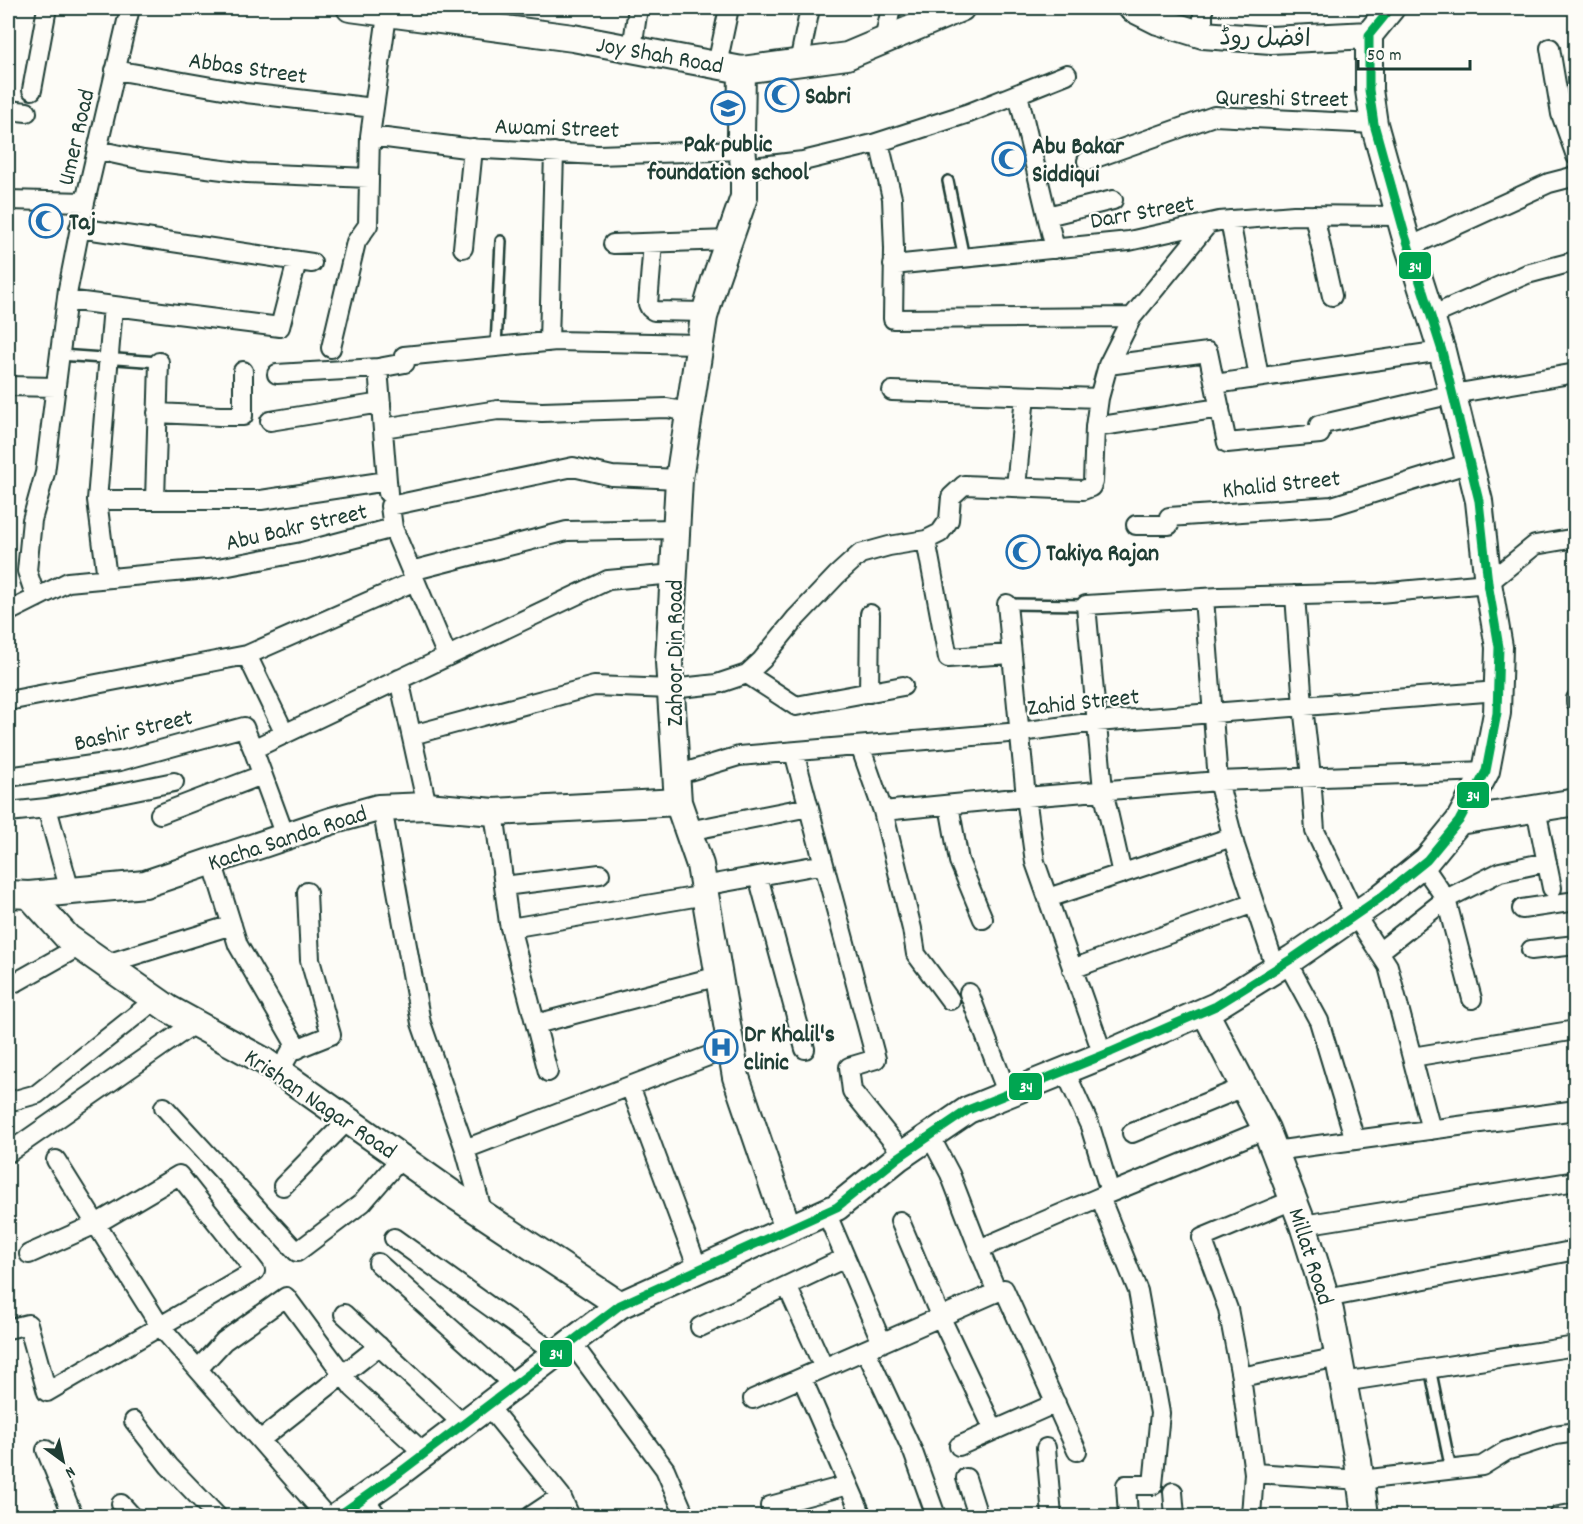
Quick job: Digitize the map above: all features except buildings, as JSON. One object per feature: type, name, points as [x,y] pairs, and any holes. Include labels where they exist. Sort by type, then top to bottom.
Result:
[{"type":"main road","name":"Joy Shah Road","points":[[350,8],[457,15],[742,70],[847,56],[961,8]]},
{"type":"main road","name":"افضل روڈ","points":[[1132,8],[1158,21],[1203,35],[1271,40],[1369,35]]},
{"type":"main road","points":[[338,1516],[370,1507],[425,1454],[620,1305],[837,1207],[903,1154],[968,1110],[1216,1006],[1380,898],[1422,864],[1459,821],[1486,771],[1497,713],[1499,647],[1488,583],[1479,501],[1442,351],[1374,124],[1369,90],[1369,35],[1391,8]]},
{"type":"main road","name":"Zahoor Din Road","points":[[742,70],[741,136],[744,159],[744,197],[705,312],[699,344],[679,479],[669,662],[678,802],[700,865],[736,1077],[788,1229]]},
{"type":"main road","name":"Kacha Sanda Road","points":[[18,894],[145,884],[331,821],[382,808],[427,806],[494,812],[678,802]]},
{"type":"main road","points":[[1459,821],[1575,802]]},
{"type":"main road","name":"Krishan Nagar Road","points":[[18,894],[68,938],[169,1009],[264,1061],[401,1158],[620,1305]]},
{"type":"main road","name":"Millat Road","points":[[1204,1012],[1270,1140],[1303,1225],[1330,1311],[1365,1516]]},
{"type":"street","points":[[32,90],[47,8]]},
{"type":"street","name":"Umer Road","points":[[36,598],[27,571],[33,520],[45,472],[67,300],[84,202],[130,8]]},
{"type":"street","points":[[632,49],[638,8]]},
{"type":"street","points":[[717,65],[729,8]]},
{"type":"street","points":[[799,63],[810,8]]},
{"type":"street","points":[[884,41],[891,8]]},
{"type":"street","points":[[1203,8],[1203,35]]},
{"type":"street","points":[[331,348],[356,242],[368,225],[370,136],[387,10]]},
{"type":"street","points":[[1550,48],[1561,114],[1575,156]]},
{"type":"street","name":"Abbas Street","points":[[115,70],[246,93],[374,108]]},
{"type":"street","name":"Awami Street","points":[[370,136],[473,148],[598,155],[803,161],[879,142],[969,112],[1067,74]]},
{"type":"street","points":[[1018,94],[1055,249]]},
{"type":"street","points":[[8,110],[27,112]]},
{"type":"street","name":"Qureshi Street","points":[[1087,161],[1214,116],[1374,124]]},
{"type":"street","points":[[879,142],[892,198],[893,319],[1132,317]]},
{"type":"street","points":[[463,248],[473,148]]},
{"type":"street","points":[[96,150],[143,160],[247,173],[369,177]]},
{"type":"street","points":[[549,342],[554,152]]},
{"type":"street","points":[[1409,247],[1549,183],[1575,177]]},
{"type":"street","points":[[8,200],[84,202]]},
{"type":"street","points":[[1047,216],[1113,200]]},
{"type":"street","name":"Darr Street","points":[[893,265],[1129,242],[1230,220],[1294,215],[1400,216]]},
{"type":"street","points":[[1314,215],[1332,296]]},
{"type":"street","points":[[1230,220],[1259,377]]},
{"type":"street","points":[[412,735],[594,686],[671,689],[717,684],[747,674],[762,660],[796,618],[860,554],[889,546],[926,540],[940,533],[949,520],[951,496],[964,485],[1083,490],[1091,487],[1099,398],[1108,365],[1132,317],[1208,224]]},
{"type":"street","points":[[67,300],[280,327],[305,262],[79,228]]},
{"type":"street","points":[[613,244],[729,240]]},
{"type":"street","points":[[653,243],[648,304],[650,308],[654,311],[705,312]]},
{"type":"street","points":[[1431,316],[1527,274],[1575,261]]},
{"type":"street","points":[[107,578],[97,500],[113,306]]},
{"type":"street","points":[[277,374],[378,368],[405,363],[404,356],[549,342],[699,344]]},
{"type":"street","points":[[1215,384],[1442,351]]},
{"type":"street","points":[[1108,365],[1208,352],[1227,444],[1320,434],[1319,425],[1453,394],[1575,373]]},
{"type":"street","points":[[155,500],[159,362]]},
{"type":"street","points":[[378,368],[390,506]]},
{"type":"street","points":[[158,413],[243,416],[243,371]]},
{"type":"street","points":[[8,386],[56,387]]},
{"type":"street","points":[[892,391],[1099,398]]},
{"type":"street","points":[[1016,487],[1024,396]]},
{"type":"street","points":[[270,421],[381,403]]},
{"type":"street","points":[[383,428],[498,410],[542,412],[667,408],[689,412]]},
{"type":"street","points":[[1095,427],[1220,408]]},
{"type":"street","name":"Khalid Street","points":[[1136,525],[1169,525],[1170,517],[1332,507],[1470,464]]},
{"type":"street","name":"Abu Bakr Street","points":[[8,612],[68,582],[218,568],[302,552],[393,528],[390,506],[573,467],[612,476],[679,479]]},
{"type":"street","points":[[97,500],[261,500],[387,481]]},
{"type":"street","points":[[393,528],[447,656]]},
{"type":"street","points":[[8,701],[247,655],[413,576],[567,531],[676,529]]},
{"type":"street","points":[[1122,874],[1103,790],[1086,605],[1204,598],[1379,593],[1488,583],[1535,545],[1575,538]]},
{"type":"street","points":[[926,540],[948,658],[1011,654]]},
{"type":"street","points":[[285,836],[253,749],[608,580],[674,574]]},
{"type":"street","points":[[1294,595],[1315,831],[1355,915],[1388,966],[1431,1130]]},
{"type":"street","points":[[1204,598],[1218,781],[1232,837],[1254,903],[1281,965],[1319,1021],[1355,1140]]},
{"type":"street","points":[[1006,604],[1035,862],[1103,1055]]},
{"type":"street","points":[[869,693],[870,614]]},
{"type":"street","points":[[247,655],[285,734]]},
{"type":"street","points":[[747,674],[796,706],[903,686]]},
{"type":"street","points":[[399,679],[427,806]]},
{"type":"street","name":"Zahid Street","points":[[676,775],[739,756],[1020,732],[1096,722],[1498,691]]},
{"type":"street","name":"Bashir Street","points":[[8,777],[120,760],[244,727],[253,749]]},
{"type":"street","points":[[860,746],[883,811],[916,954],[950,1000]]},
{"type":"street","points":[[794,752],[876,1059],[849,1067],[852,1091],[903,1154]]},
{"type":"street","points":[[883,811],[1218,781],[1486,771]]},
{"type":"street","points":[[160,814],[262,775]]},
{"type":"street","points":[[8,812],[46,808],[174,782]]},
{"type":"street","points":[[949,805],[959,861],[983,919]]},
{"type":"street","points":[[688,831],[809,807]]},
{"type":"street","points":[[46,808],[70,891]]},
{"type":"street","points":[[382,808],[421,1023],[465,1149],[483,1214]]},
{"type":"street","points":[[1536,809],[1552,888]]},
{"type":"street","points":[[494,812],[510,928],[548,1072]]},
{"type":"street","points":[[1048,898],[1232,837]]},
{"type":"street","points":[[212,861],[238,945],[298,1048]]},
{"type":"street","points":[[1379,952],[1446,899],[1500,872],[1547,862]]},
{"type":"street","points":[[510,928],[705,891],[758,876],[824,864]]},
{"type":"street","points":[[1422,864],[1446,899],[1472,999]]},
{"type":"street","points":[[504,886],[600,874]]},
{"type":"street","points":[[758,876],[806,1049]]},
{"type":"street","points":[[279,1072],[291,1052],[331,1035],[310,960],[307,892]]},
{"type":"street","points":[[1522,909],[1575,901]]},
{"type":"street","points":[[1072,969],[1254,903]]},
{"type":"street","points":[[106,964],[232,925]]},
{"type":"street","points":[[1531,950],[1575,945]]},
{"type":"street","points":[[8,985],[80,946]]},
{"type":"street","points":[[536,1024],[719,976]]},
{"type":"street","points":[[969,993],[1008,1095]]},
{"type":"street","points":[[8,1102],[37,1094],[156,1000]]},
{"type":"street","points":[[8,1153],[195,1023]]},
{"type":"street","points":[[1412,1057],[1575,1030]]},
{"type":"street","points":[[465,1149],[732,1047]]},
{"type":"street","points":[[1065,1071],[1090,1126],[1105,1194],[1138,1291],[1160,1413],[1154,1485],[1126,1485],[1128,1516]]},
{"type":"street","points":[[630,1086],[698,1269]]},
{"type":"street","points":[[1132,1133],[1244,1087]]},
{"type":"street","points":[[164,1107],[297,1252],[362,1203],[401,1158]]},
{"type":"street","points":[[979,1249],[1105,1194],[1270,1140],[1355,1140],[1575,1110]]},
{"type":"street","points":[[283,1186],[348,1120]]},
{"type":"street","points":[[930,1136],[950,1174],[997,1292]]},
{"type":"street","points":[[56,1160],[160,1326],[327,1516]]},
{"type":"street","points":[[8,1329],[28,1324],[47,1392],[255,1271],[179,1175],[96,1224],[29,1254]]},
{"type":"street","points":[[1303,1225],[1575,1181]]},
{"type":"street","points":[[1251,1516],[1254,1473],[1241,1377],[1228,1309],[1202,1238],[1293,1200]]},
{"type":"street","points":[[826,1212],[845,1258],[874,1347],[936,1516]]},
{"type":"street","points":[[900,1221],[941,1318],[994,1430]]},
{"type":"street","points":[[394,1239],[563,1348],[665,1469],[685,1516]]},
{"type":"street","points":[[1326,1298],[1575,1250]]},
{"type":"street","points":[[700,1327],[845,1258]]},
{"type":"street","points":[[378,1263],[514,1385]]},
{"type":"street","points":[[787,1286],[824,1368]]},
{"type":"street","points":[[753,1399],[1004,1289],[1077,1451]]},
{"type":"street","points":[[198,1369],[224,1341],[286,1297],[353,1388],[425,1454]]},
{"type":"street","points":[[344,1314],[463,1424]]},
{"type":"street","points":[[260,1440],[379,1346]]},
{"type":"street","points":[[1241,1377],[1341,1369],[1430,1368],[1575,1347]]},
{"type":"street","points":[[802,1378],[862,1516]]},
{"type":"street","points":[[958,1446],[1056,1403]]},
{"type":"street","points":[[488,1406],[561,1496],[570,1516]]},
{"type":"street","points":[[135,1421],[169,1466],[217,1516]]},
{"type":"street","points":[[1254,1473],[1360,1480],[1451,1470],[1482,1466],[1506,1451],[1555,1435],[1575,1432]]},
{"type":"street","points":[[1046,1448],[1052,1516]]},
{"type":"street","points":[[46,1450],[73,1516]]},
{"type":"street","points":[[966,1478],[978,1516]]},
{"type":"street","points":[[770,1506],[848,1485]]},
{"type":"street","points":[[1173,1492],[1175,1516]]},
{"type":"street","points":[[531,1516],[561,1496]]},
{"type":"street","points":[[1559,1516],[1575,1513]]},
{"type":"lane","points":[[948,181],[964,258]]},
{"type":"lane","points":[[496,347],[501,241]]},
{"type":"lane","points":[[60,355],[159,362]]},
{"type":"lane","points":[[1006,604],[1086,605]]},
{"type":"lane","points":[[1430,1368],[1451,1470]]},
{"type":"transit line","name":"34","points":[[338,1516],[399,1473],[620,1305],[837,1207],[899,1157],[968,1110],[1111,1052],[1216,1006],[1293,958],[1380,898],[1427,860],[1459,821],[1486,771],[1497,713],[1499,647],[1488,583],[1479,501],[1442,351],[1405,235],[1374,124],[1369,90],[1369,35],[1391,8]]},
{"type":"place","name":"Sabri","points":[[782,95]]},
{"type":"place","name":"Pak public foundation school","points":[[728,108]]},
{"type":"place","name":"Abu Bakar Siddiqui","points":[[1009,159]]},
{"type":"place","name":"Taj","points":[[46,221]]},
{"type":"place","name":"Takiya Rajan","points":[[1023,552]]},
{"type":"place","name":"Dr Khalil's clinic","points":[[721,1047]]}]
